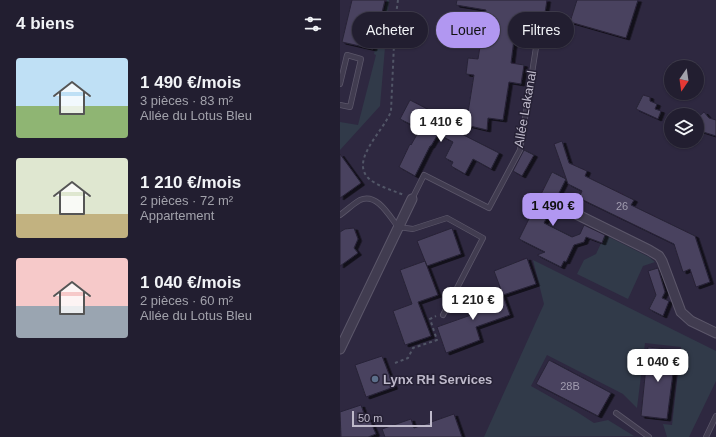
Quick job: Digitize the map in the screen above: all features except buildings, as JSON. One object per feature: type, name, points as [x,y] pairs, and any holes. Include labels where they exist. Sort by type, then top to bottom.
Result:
[{"type":"street","name":"Allée Lakanal","points":[[340,349],[412,199]]},
{"type":"street","points":[[568,210],[659,256],[681,312],[691,321],[716,333]]},
{"type":"lane","name":"Allée Lakanal","points":[[412,199],[424,175],[489,208],[520,150],[536,48]]},
{"type":"lane","points":[[340,84],[347,55],[361,59],[350,107],[340,105]]},
{"type":"lane","points":[[340,215],[365,198],[371,199],[381,205],[398,228],[413,229],[447,218],[484,238],[443,315]]},
{"type":"lane","points":[[616,412],[649,437]]},
{"type":"lane","points":[[706,437],[716,416]]},
{"type":"path","points":[[398,0],[395,22],[391,111],[367,150],[362,167],[364,174],[374,182],[412,199]]},
{"type":"path","points":[[395,363],[408,358],[413,348],[437,340],[430,319],[446,310]]},
{"type":"shaded area","points":[[387,0],[389,0],[388,12],[384,12]]},
{"type":"shaded area","points":[[375,48],[385,48],[380,106],[340,150],[340,122],[358,125],[376,55],[374,54]]},
{"type":"shaded area","points":[[605,235],[649,257],[655,262],[643,266],[628,299],[577,274],[584,260],[596,254]]},
{"type":"shaded area","points":[[533,260],[716,351],[716,381],[689,437],[667,437],[663,424],[672,425],[681,347],[645,343],[637,408],[623,394],[547,355],[531,386],[594,423],[608,420],[634,436],[484,437],[544,304]]},
{"type":"place","name":"Lynx RH Services","points":[[375,379]]}]
